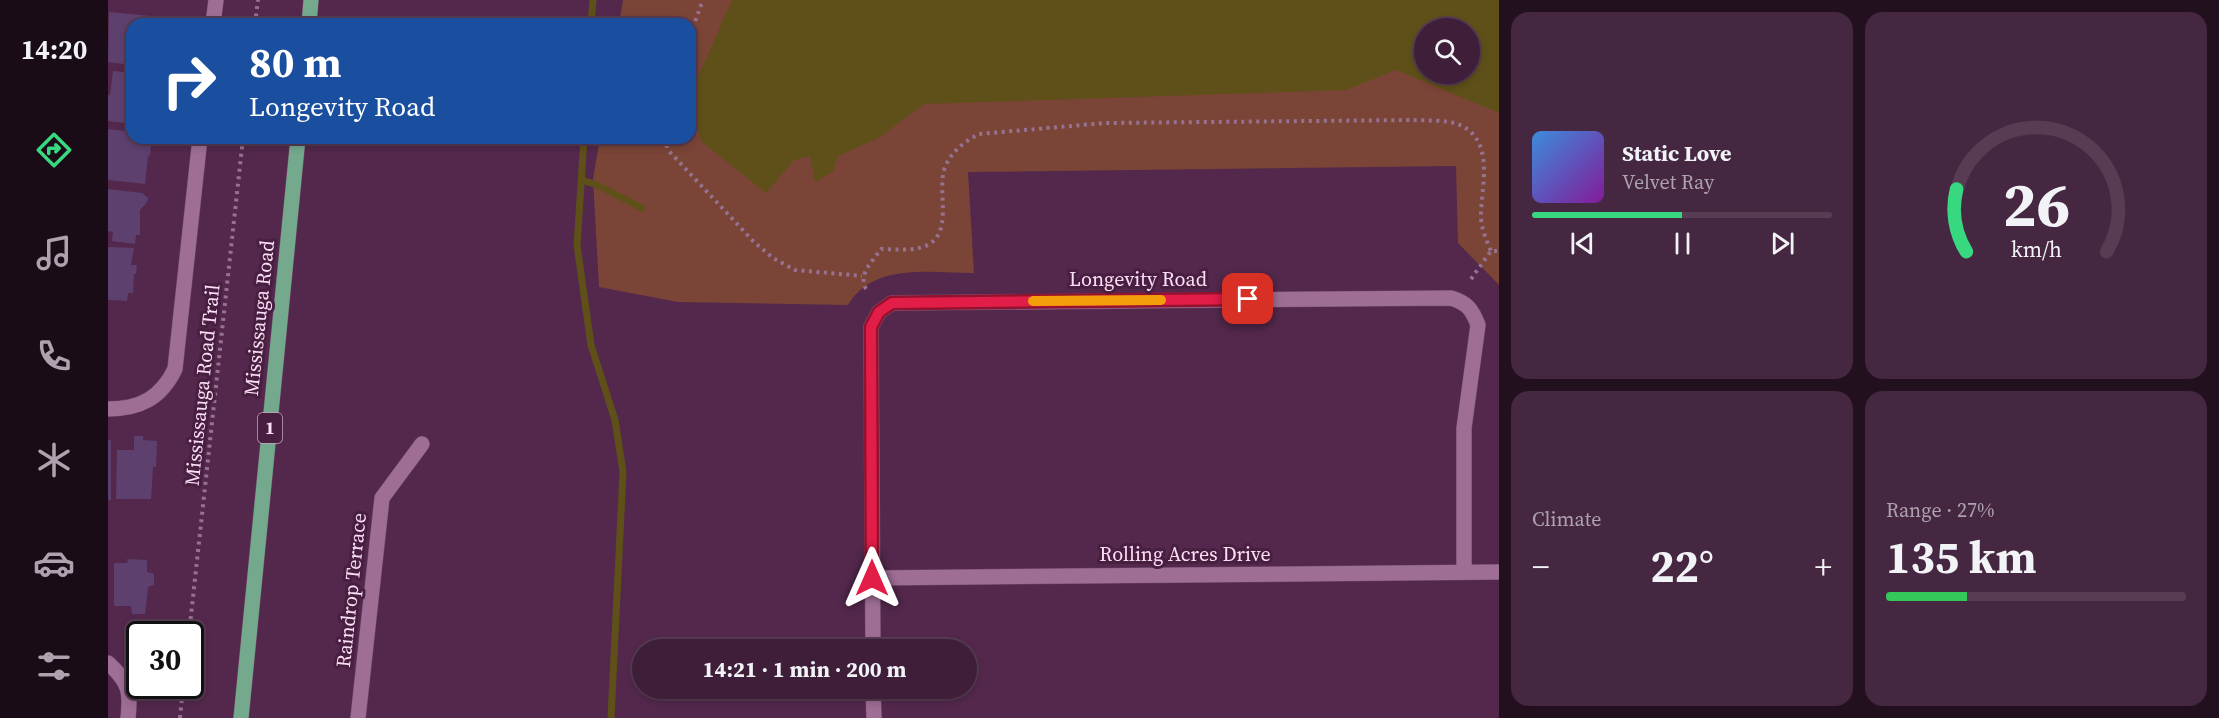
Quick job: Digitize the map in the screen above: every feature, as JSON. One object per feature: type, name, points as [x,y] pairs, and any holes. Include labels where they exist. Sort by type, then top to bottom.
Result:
[{"type":"main road","points":[[310,18],[311,0]]},
{"type":"main road","name":"Mississauga Road","points":[[242,718],[297,144]]},
{"type":"street","points":[[214,18],[216,0]]},
{"type":"street","points":[[108,409],[126,409],[144,403],[168,382],[175,369],[199,144]]},
{"type":"street","name":"Longevity Road","points":[[873,639],[871,327],[879,312],[892,303],[1451,298],[1465,303],[1473,312],[1478,325],[1464,428],[1464,572]]},
{"type":"street","name":"Raindrop Terrace","points":[[358,718],[382,498],[422,444]]},
{"type":"street","name":"Rolling Acres Drive","points":[[872,578],[1499,572]]},
{"type":"street","points":[[108,663],[124,681],[131,696],[128,718]]},
{"type":"street","points":[[873,699],[874,718]]},
{"type":"path","points":[[256,18],[258,0]]},
{"type":"path","points":[[696,19],[703,0]]},
{"type":"path","points":[[866,289],[862,276],[881,249],[924,247],[942,229],[944,170],[962,143],[979,134],[1105,123],[1412,120],[1446,122],[1461,126],[1474,135],[1482,153],[1484,169],[1481,217],[1491,251]]},
{"type":"path","name":"Mississauga Road Trail","points":[[190,621],[242,144]]},
{"type":"path","points":[[666,144],[668,150],[754,242],[773,258],[795,270],[862,276]]},
{"type":"path","points":[[1491,251],[1499,251]]},
{"type":"path","points":[[1471,279],[1491,251]]},
{"type":"path","points":[[180,718],[182,699]]},
{"type":"shaded area","points":[[623,0],[1499,0],[1499,285],[1458,243],[1456,166],[968,172],[974,273],[922,272],[888,276],[872,282],[859,291],[848,305],[678,302],[599,287],[593,179],[599,144],[696,144],[696,18],[620,18]]},
{"type":"shaded area","points":[[732,0],[1499,0],[1499,113],[1430,84],[1480,84],[1480,18],[1414,18],[1414,78],[1396,70],[1346,90],[924,104],[880,137],[838,156],[833,171],[815,182],[810,156],[794,160],[766,193],[701,141],[696,122],[696,81]]},
{"type":"building","points":[[109,12],[161,17],[126,18],[126,64],[108,62]]},
{"type":"building","points":[[113,71],[126,72],[126,123],[108,121],[108,95],[110,95]]},
{"type":"building","points":[[108,129],[126,131],[126,144],[151,146],[145,184],[108,180]]},
{"type":"building","points":[[108,189],[142,193],[148,198],[140,210],[140,235],[136,235],[135,244],[112,241],[113,232],[108,231]]},
{"type":"building","points":[[108,247],[134,248],[131,265],[137,265],[136,274],[134,274],[133,293],[128,293],[127,301],[108,300]]},
{"type":"building","points":[[134,436],[143,436],[143,440],[157,441],[151,499],[116,499],[117,450],[134,450]]},
{"type":"building","points":[[108,440],[111,440],[111,500],[108,500]]},
{"type":"building","points":[[127,559],[147,560],[147,572],[154,574],[154,585],[148,587],[145,614],[132,614],[131,606],[114,606],[114,563],[128,563]]},
{"type":"waterway","points":[[592,18],[593,0]]},
{"type":"waterway","points":[[584,144],[577,245],[591,345],[615,420],[623,472],[611,718]]},
{"type":"waterway","points":[[582,180],[597,185],[642,208]]},
{"type":"slow traffic","points":[[1033,301],[1161,300]]},
{"type":"route","points":[[872,578],[871,327],[879,312],[892,303],[1248,299]]}]
